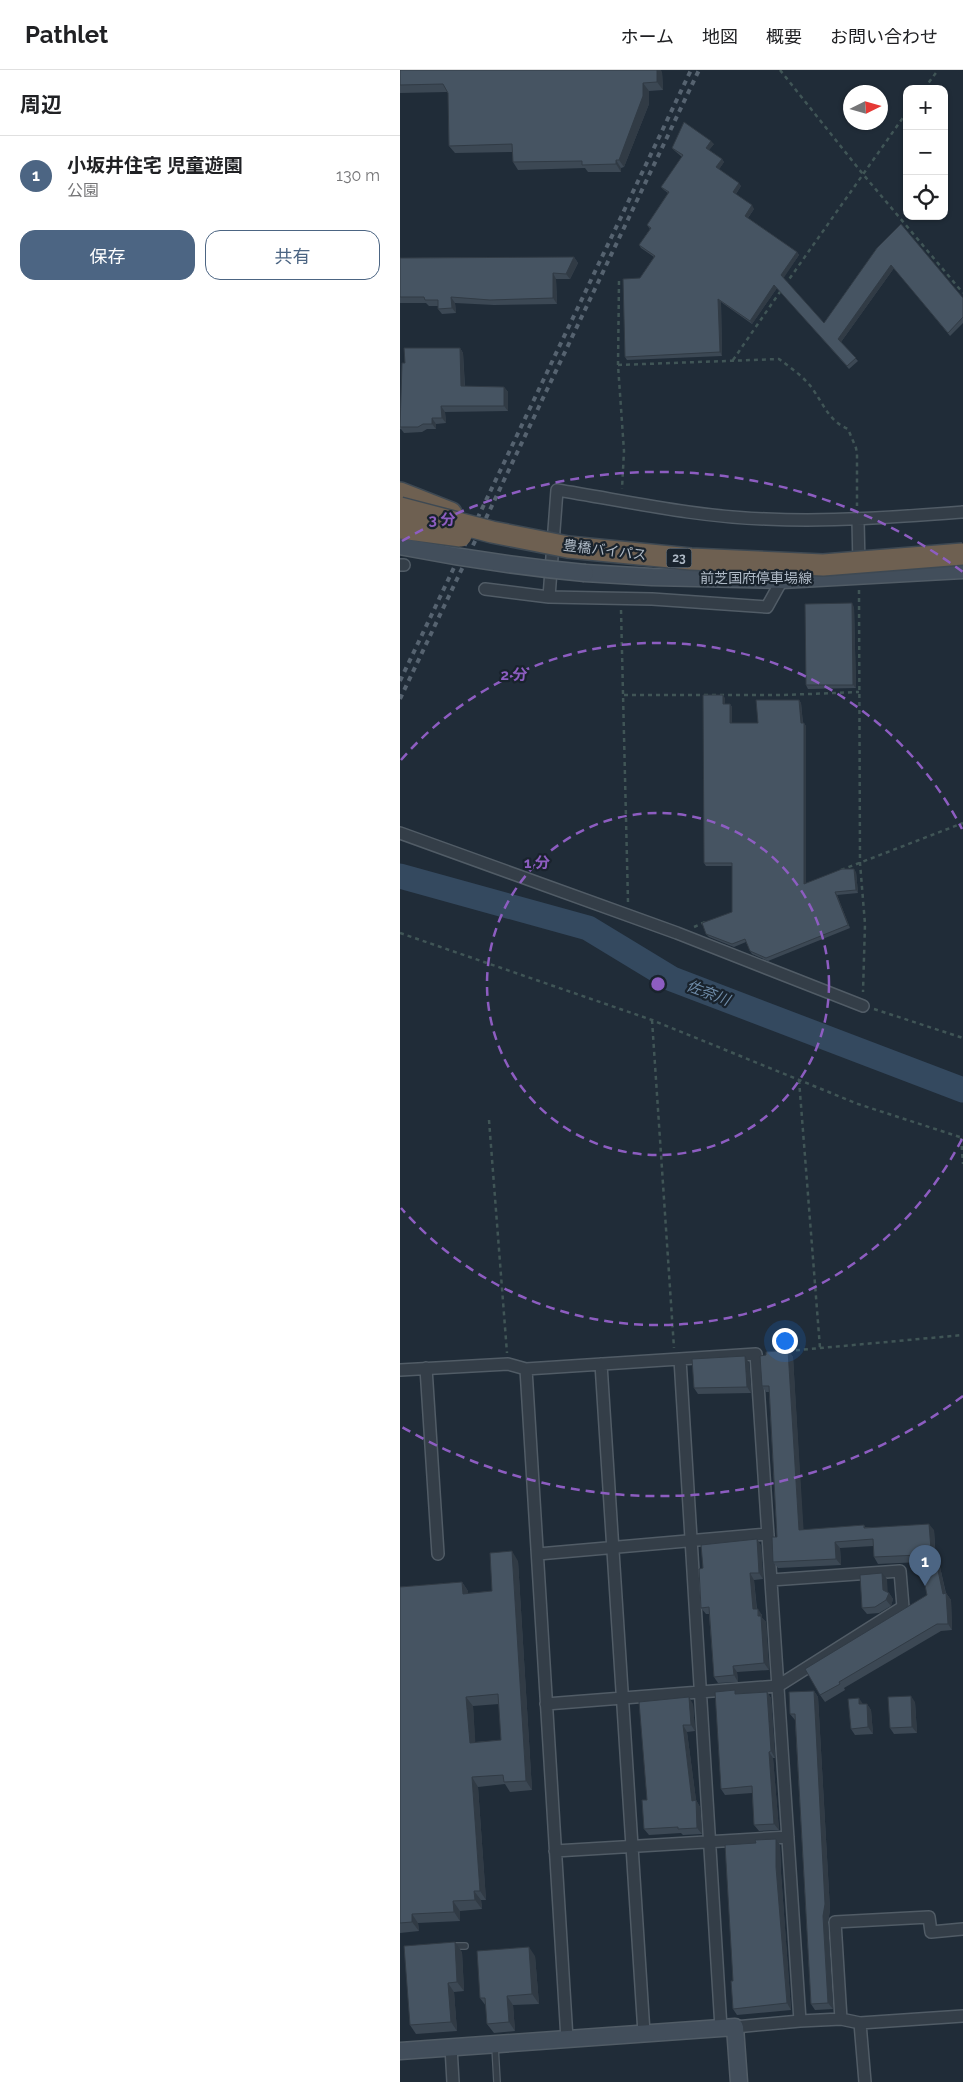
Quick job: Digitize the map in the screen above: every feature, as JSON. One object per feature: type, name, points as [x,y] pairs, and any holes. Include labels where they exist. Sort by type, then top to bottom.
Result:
[{"type":"highway","points":[[400,493],[451,513]]},
{"type":"highway","name":"豊橋バイパス","points":[[400,500],[451,513],[577,539],[697,550],[819,552],[963,545]]},
{"type":"highway","name":"豊橋バイパス","points":[[400,508],[492,532],[568,547],[692,559],[823,565],[963,554]]},
{"type":"highway","points":[[400,528],[446,535],[568,547]]},
{"type":"main road","name":"前芝国府停車場線","points":[[400,546],[473,560],[585,573],[652,577],[782,580],[963,570]]},
{"type":"main road","points":[[400,2051],[728,2027],[739,2082]]},
{"type":"street","points":[[549,597],[556,490],[687,511],[765,519],[858,520],[963,512]]},
{"type":"street","points":[[858,520],[859,576]]},
{"type":"street","points":[[485,589],[549,597],[713,602],[767,607],[782,580]]},
{"type":"street","points":[[400,833],[677,933],[863,1006]]},
{"type":"street","points":[[400,1370],[508,1364],[526,1369],[756,1354],[800,2021]]},
{"type":"street","points":[[677,1359],[691,1541],[710,1842],[728,2027],[841,2019],[860,2023],[963,2016]]},
{"type":"street","points":[[601,1364],[644,2033]]},
{"type":"street","points":[[426,1368],[438,1554]]},
{"type":"street","points":[[526,1369],[567,2039]]},
{"type":"street","points":[[538,1554],[768,1534]]},
{"type":"street","points":[[546,1704],[778,1686],[903,1607],[900,1571],[771,1580]]},
{"type":"street","points":[[556,1851],[788,1837]]},
{"type":"street","points":[[841,2019],[835,1922],[929,1917],[930,1932],[963,1929]]},
{"type":"street","points":[[860,2023],[865,2082]]},
{"type":"street","points":[[451,2048],[454,2082]]},
{"type":"lane","points":[[446,1947],[464,1946]]},
{"type":"lane","points":[[494,2044],[497,2082]]},
{"type":"path","points":[[780,70],[862,173],[963,293]]},
{"type":"path","points":[[927,85],[938,70]]},
{"type":"path","points":[[733,360],[862,173],[903,117]]},
{"type":"path","points":[[619,281],[618,365],[624,451],[621,500]]},
{"type":"path","points":[[618,365],[779,360],[804,379],[812,388],[827,413],[838,425],[848,430],[857,454],[858,520]]},
{"type":"path","points":[[859,576],[860,863],[865,924],[863,1006],[963,1038]]},
{"type":"path","points":[[621,598],[628,916]]},
{"type":"path","points":[[624,695],[784,695],[859,692]]},
{"type":"path","points":[[833,874],[963,823]]},
{"type":"path","points":[[677,933],[714,919]]},
{"type":"path","points":[[400,933],[652,1020],[858,1104],[962,1138],[963,1164]]},
{"type":"path","points":[[652,1020],[677,1359]]},
{"type":"path","points":[[799,1080],[820,1348]]},
{"type":"path","points":[[489,1120],[508,1364]]},
{"type":"path","points":[[783,1352],[963,1335]]},
{"type":"building","points":[[400,70],[657,70],[657,82],[643,83],[643,96],[616,164],[582,165],[582,161],[513,162],[512,144],[449,146],[448,93],[443,84],[400,85]]},
{"type":"building","points":[[684,122],[711,141],[706,148],[722,159],[716,167],[739,183],[733,192],[752,205],[745,216],[797,252],[781,275],[824,323],[877,248],[901,224],[963,298],[963,317],[948,333],[891,265],[838,339],[856,358],[847,366],[774,285],[750,321],[718,299],[720,352],[625,357],[623,279],[640,278],[655,256],[639,245],[651,228],[647,225],[669,192],[661,187],[683,155],[672,148]]},
{"type":"building","points":[[574,257],[566,274],[553,273],[553,298],[490,300],[451,297],[452,308],[438,309],[438,300],[425,300],[424,297],[400,297],[400,258]]},
{"type":"building","points":[[404,348],[460,348],[461,386],[504,387],[504,406],[441,406],[442,418],[432,418],[432,424],[423,424],[418,427],[400,427],[402,363],[405,363]]},
{"type":"building","points":[[852,603],[853,685],[806,685],[805,604]]},
{"type":"building","points":[[703,695],[723,695],[723,704],[730,704],[730,723],[758,723],[756,700],[799,700],[801,723],[804,723],[804,884],[842,869],[854,869],[856,890],[835,892],[848,925],[766,958],[750,951],[745,939],[732,944],[706,934],[702,923],[732,912],[732,863],[704,863]]},
{"type":"building","points":[[788,1350],[799,1530],[864,1525],[864,1528],[929,1524],[932,1562],[936,1561],[943,1594],[946,1593],[948,1624],[937,1624],[820,1695],[805,1669],[927,1595],[919,1555],[874,1557],[873,1539],[835,1542],[836,1559],[773,1562],[772,1537],[777,1537],[769,1386],[762,1386],[760,1356],[766,1355],[766,1352]]},
{"type":"building","points":[[745,1356],[747,1387],[694,1388],[692,1359]]},
{"type":"building","points":[[757,1539],[759,1573],[750,1573],[753,1609],[758,1609],[758,1616],[761,1616],[764,1663],[733,1666],[734,1675],[714,1677],[709,1607],[701,1608],[699,1569],[703,1568],[701,1545]]},
{"type":"building","points":[[512,1551],[526,1781],[504,1782],[503,1775],[472,1777],[480,1891],[474,1891],[475,1900],[453,1901],[454,1912],[412,1914],[412,1922],[400,1923],[400,1587],[462,1582],[463,1594],[492,1591],[490,1553]],"holes":[[[498,1694],[501,1740],[470,1743],[466,1697]]]},
{"type":"building","points":[[882,1573],[883,1590],[889,1593],[886,1600],[875,1607],[862,1608],[860,1575]]},
{"type":"building","points":[[735,1690],[735,1694],[767,1692],[774,1824],[754,1825],[752,1786],[721,1789],[715,1692]]},
{"type":"building","points":[[814,1691],[828,2003],[811,2004],[795,1714],[790,1714],[789,1692]]},
{"type":"building","points":[[911,1696],[912,1727],[890,1728],[888,1697]]},
{"type":"building","points":[[689,1697],[691,1725],[683,1725],[692,1801],[696,1800],[697,1828],[644,1829],[642,1800],[647,1800],[639,1702]]},
{"type":"building","points":[[859,1698],[859,1704],[867,1704],[868,1727],[851,1729],[848,1699]]},
{"type":"building","points":[[776,1839],[776,1867],[787,2003],[733,2009],[725,1845],[756,1843],[755,1840]]},
{"type":"building","points":[[455,1942],[457,1982],[448,1983],[451,2022],[410,2025],[404,1946]]},
{"type":"building","points":[[529,1947],[532,1994],[507,1996],[509,2022],[487,2024],[485,1998],[480,1998],[477,1951]]},
{"type":"waterway","name":"佐奈川","points":[[400,876],[588,928],[672,979],[963,1090]]},
{"type":"railway","points":[[400,681],[691,70]]},
{"type":"railway","points":[[400,699],[699,70]]},
{"type":"place","name":"小坂井住宅 児童遊園","points":[[925,1586]]}]
